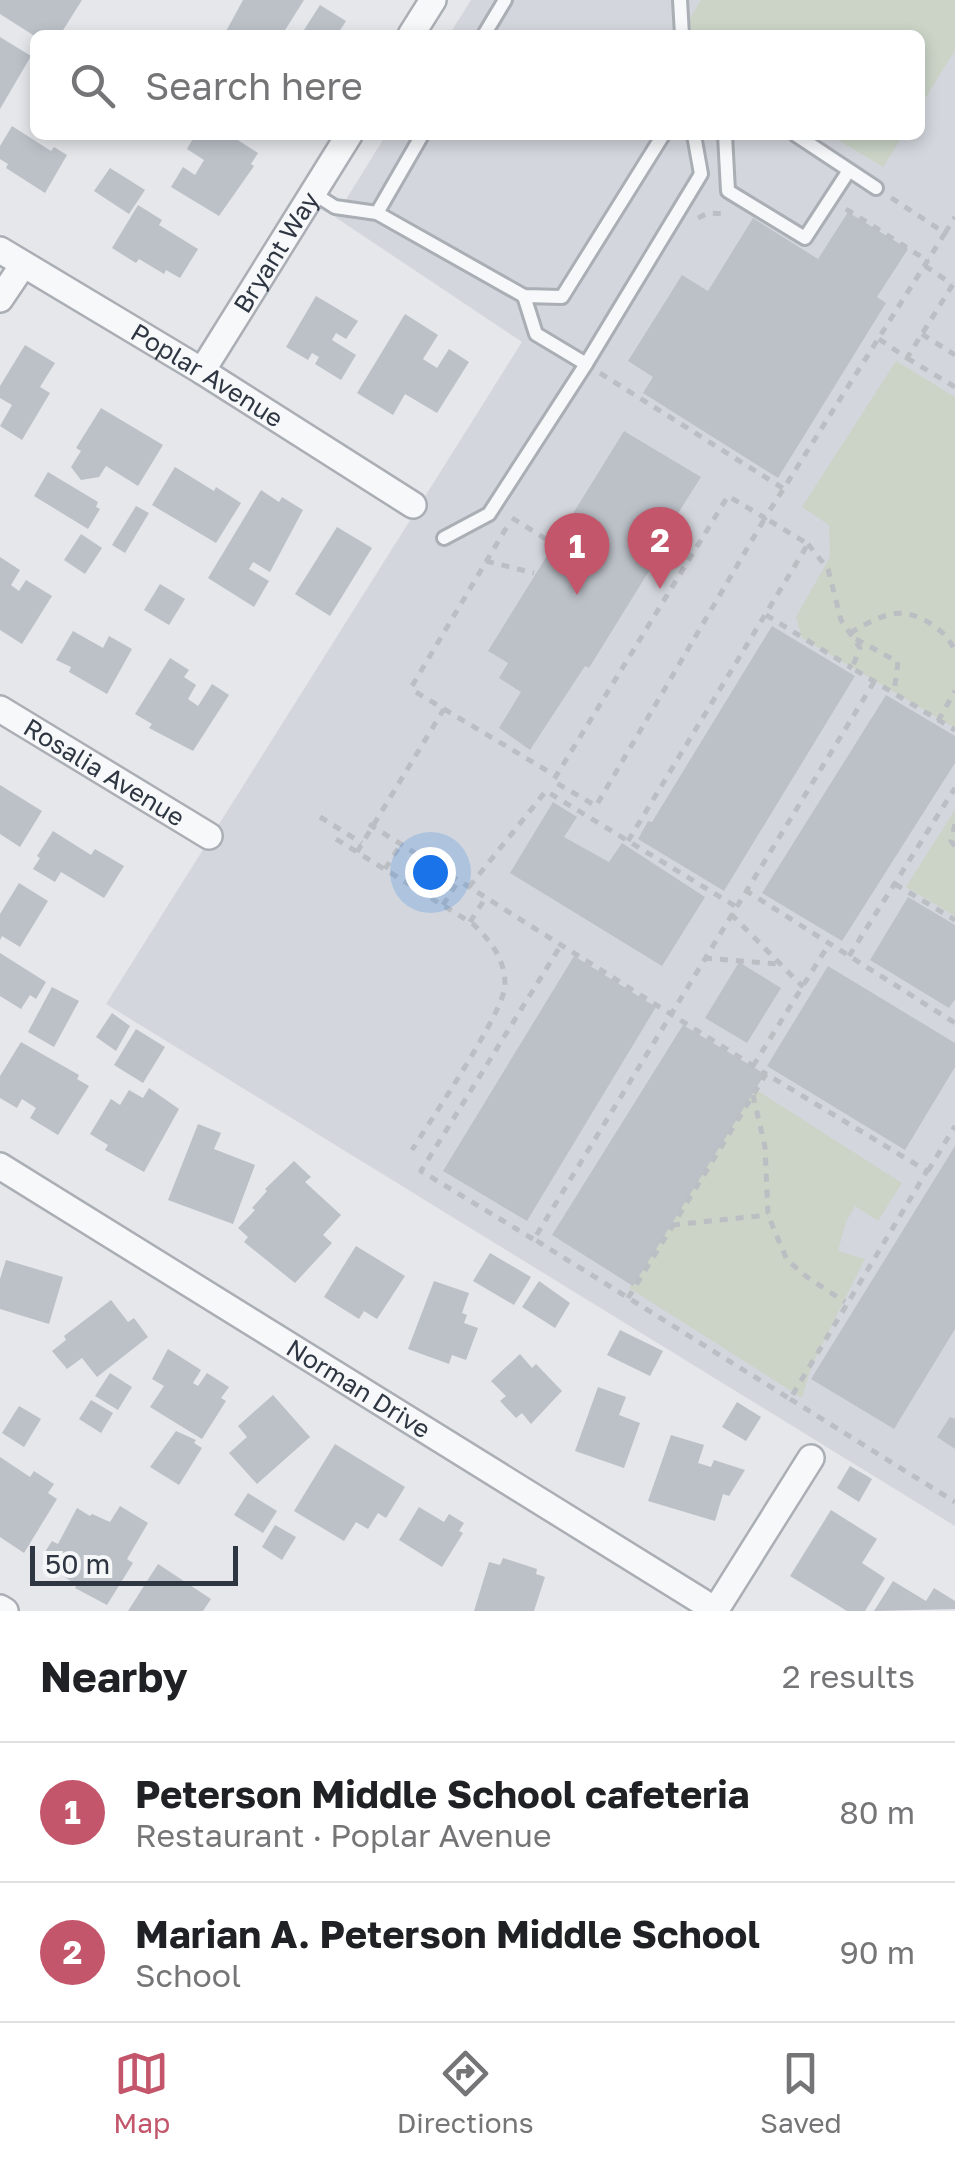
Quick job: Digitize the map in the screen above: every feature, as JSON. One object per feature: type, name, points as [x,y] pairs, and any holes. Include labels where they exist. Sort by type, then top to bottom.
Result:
[{"type":"street","points":[[414,30],[433,0]]},
{"type":"street","name":"Bryant Way","points":[[202,371],[346,140]]},
{"type":"street","name":"Poplar Avenue","points":[[0,250],[202,371],[413,505]]},
{"type":"street","points":[[0,300],[23,265]]},
{"type":"street","name":"Rosalia Avenue","points":[[0,709],[209,836]]},
{"type":"street","name":"Norman Drive","points":[[0,1166],[716,1611]]},
{"type":"street","points":[[716,1611],[812,1458]]},
{"type":"lane","points":[[487,30],[505,0]]},
{"type":"lane","points":[[680,0],[682,30]]},
{"type":"lane","points":[[376,212],[419,140]]},
{"type":"lane","points":[[314,193],[335,207],[376,212],[524,296],[562,298],[660,140]]},
{"type":"lane","points":[[444,538],[489,514],[586,364],[701,174],[695,140]]},
{"type":"lane","points":[[725,140],[728,191],[804,238],[848,172]]},
{"type":"lane","points":[[803,140],[876,188]]},
{"type":"lane","points":[[524,296],[536,334],[586,364]]},
{"type":"path","points":[[876,188],[945,233]]},
{"type":"path","points":[[840,206],[954,284],[908,358]]},
{"type":"path","points":[[692,225],[708,213],[726,214]]},
{"type":"path","points":[[516,510],[412,686],[414,691],[596,806],[765,518],[955,217]]},
{"type":"path","points":[[922,334],[955,355]]},
{"type":"path","points":[[879,339],[955,388]]},
{"type":"path","points":[[586,364],[784,489]]},
{"type":"path","points":[[469,887],[555,778],[728,496],[808,544],[828,570],[841,620],[860,648],[852,668]]},
{"type":"path","points":[[512,518],[552,543]]},
{"type":"path","points":[[628,841],[808,544]]},
{"type":"path","points":[[486,561],[534,572]]},
{"type":"path","points":[[852,635],[892,614],[912,613],[940,631],[955,651]]},
{"type":"path","points":[[766,615],[955,730]]},
{"type":"path","points":[[852,635],[898,662],[894,694]]},
{"type":"path","points":[[534,1239],[874,682]]},
{"type":"path","points":[[938,720],[955,691]]},
{"type":"path","points":[[357,852],[444,709]]},
{"type":"path","points":[[848,956],[955,788]]},
{"type":"path","points":[[546,791],[733,910],[802,987]]},
{"type":"path","points":[[320,817],[362,843]]},
{"type":"path","points":[[955,824],[951,840],[955,846]]},
{"type":"path","points":[[371,825],[753,1066],[928,1171]]},
{"type":"path","points":[[336,839],[470,922],[498,955],[505,988],[502,1002],[412,1150]]},
{"type":"path","points":[[385,869],[401,844]]},
{"type":"path","points":[[411,886],[427,860]]},
{"type":"path","points":[[443,906],[459,880]]},
{"type":"path","points":[[894,884],[955,920]]},
{"type":"path","points":[[745,890],[955,1023]]},
{"type":"path","points":[[470,922],[486,897]]},
{"type":"path","points":[[753,1066],[830,944]]},
{"type":"path","points":[[561,945],[421,1171],[955,1502]]},
{"type":"path","points":[[703,958],[781,965]]},
{"type":"path","points":[[628,1298],[766,1074]]},
{"type":"path","points":[[753,1095],[765,1147],[768,1215],[787,1260],[806,1278],[846,1302]]},
{"type":"path","points":[[790,1399],[955,1126]]},
{"type":"path","points":[[671,1226],[768,1215]]},
{"type":"shaded area","points":[[471,0],[955,0],[955,1526],[106,1004],[522,342],[335,217],[383,140],[925,140],[925,30],[452,30]]},
{"type":"shaded area","points":[[701,0],[955,0],[955,50],[925,99],[925,30],[683,30]]},
{"type":"shaded area","points":[[838,140],[900,140],[883,167]]},
{"type":"shaded area","points":[[896,361],[955,397],[955,728],[802,638],[796,617],[830,557],[829,525],[802,507]]},
{"type":"shaded area","points":[[955,810],[955,916],[906,887]]},
{"type":"shaded area","points":[[752,1087],[902,1183],[878,1221],[855,1206],[846,1222],[838,1251],[865,1259],[812,1365],[802,1398],[629,1288]]},
{"type":"building","points":[[0,0],[82,0],[63,30],[30,30],[30,33],[0,14]]},
{"type":"building","points":[[243,0],[304,0],[285,30],[227,30]]},
{"type":"building","points":[[320,5],[346,21],[340,30],[304,30]]},
{"type":"building","points":[[0,37],[30,58],[0,109]]},
{"type":"building","points":[[12,126],[30,140],[67,155],[45,193],[6,168],[8,164],[0,159],[0,146]]},
{"type":"building","points":[[192,140],[238,140],[258,153],[251,164],[254,166],[219,216],[171,187],[183,167],[195,175],[204,160],[187,149]]},
{"type":"building","points":[[110,168],[145,190],[129,214],[94,191]]},
{"type":"building","points":[[138,205],[162,220],[159,225],[198,249],[180,278],[166,270],[164,274],[139,259],[136,263],[112,248]]},
{"type":"building","points":[[848,212],[908,249],[877,297],[886,303],[778,478],[643,393],[653,377],[628,361],[682,275],[708,291],[753,218],[818,259]]},
{"type":"building","points":[[316,296],[358,321],[346,339],[336,333],[332,340],[356,355],[341,380],[315,364],[319,357],[312,353],[308,360],[286,347]]},
{"type":"building","points":[[405,314],[438,335],[423,359],[437,368],[449,349],[469,362],[437,413],[405,394],[393,415],[357,393]]},
{"type":"building","points":[[25,345],[55,363],[40,387],[50,393],[22,440],[0,426],[12,405],[0,398],[0,386]]},
{"type":"building","points":[[101,408],[163,445],[138,486],[106,466],[99,477],[81,480],[71,467],[81,451],[76,448]]},
{"type":"building","points":[[624,431],[701,477],[675,518],[680,521],[589,668],[585,666],[530,750],[499,728],[521,692],[499,678],[508,663],[488,651]]},
{"type":"building","points":[[175,467],[241,503],[216,543],[152,505]]},
{"type":"building","points":[[48,472],[98,502],[96,507],[100,509],[88,529],[34,496]]},
{"type":"building","points":[[261,490],[279,502],[282,497],[303,510],[270,572],[253,562],[249,569],[269,581],[254,607],[208,578]]},
{"type":"building","points":[[136,506],[149,513],[125,553],[112,545]]},
{"type":"building","points":[[337,527],[372,548],[330,616],[295,594]]},
{"type":"building","points":[[81,534],[102,548],[85,574],[64,560]]},
{"type":"building","points":[[0,557],[20,570],[11,585],[19,591],[26,580],[52,596],[22,644],[0,630]]},
{"type":"building","points":[[160,584],[185,599],[169,625],[144,610]]},
{"type":"building","points":[[772,626],[855,676],[724,891],[638,839]]},
{"type":"building","points":[[73,631],[103,648],[109,636],[132,649],[107,694],[56,660]]},
{"type":"building","points":[[170,658],[189,670],[184,677],[196,685],[188,699],[198,706],[212,684],[229,695],[193,751],[149,728],[152,724],[135,714]]},
{"type":"building","points":[[886,695],[955,736],[955,763],[842,941],[762,893]]},
{"type":"building","points":[[0,785],[42,811],[20,847],[0,834]]},
{"type":"building","points":[[553,802],[577,817],[564,837],[609,862],[622,843],[705,897],[662,966],[510,873]]},
{"type":"building","points":[[53,831],[91,855],[95,849],[124,866],[104,898],[61,872],[55,882],[33,869]]},
{"type":"building","points":[[19,883],[48,901],[20,947],[2,936],[0,940],[0,914]]},
{"type":"building","points":[[908,897],[955,925],[955,999],[949,1008],[870,960]]},
{"type":"building","points":[[0,953],[46,982],[36,999],[30,995],[21,1009],[0,996]]},
{"type":"building","points":[[574,956],[656,1007],[527,1221],[443,1171]]},
{"type":"building","points":[[739,962],[781,988],[747,1043],[705,1018]]},
{"type":"building","points":[[828,966],[955,1043],[955,1067],[905,1150],[767,1066]]},
{"type":"building","points":[[52,987],[79,1001],[54,1047],[28,1032]]},
{"type":"building","points":[[112,1013],[130,1026],[116,1051],[96,1037]]},
{"type":"building","points":[[683,1025],[765,1074],[633,1286],[552,1235]]},
{"type":"building","points":[[136,1029],[165,1047],[143,1083],[114,1065]]},
{"type":"building","points":[[21,1042],[79,1075],[77,1079],[89,1086],[58,1135],[30,1118],[36,1108],[22,1099],[17,1108],[0,1098],[0,1076]]},
{"type":"building","points":[[149,1088],[179,1109],[144,1172],[105,1150],[108,1145],[90,1134],[111,1099],[120,1105],[129,1090],[143,1098]]},
{"type":"building","points":[[198,1124],[221,1133],[214,1149],[255,1165],[233,1224],[168,1200]]},
{"type":"building","points":[[955,1146],[955,1329],[894,1429],[811,1379]]},
{"type":"building","points":[[294,1161],[311,1177],[305,1182],[341,1215],[323,1235],[332,1243],[295,1283],[244,1242],[248,1237],[238,1228],[255,1210],[252,1208],[265,1189]]},
{"type":"building","points":[[356,1246],[405,1276],[377,1319],[364,1311],[359,1319],[324,1297]]},
{"type":"building","points":[[490,1253],[531,1277],[514,1305],[473,1281]]},
{"type":"building","points":[[6,1260],[63,1277],[49,1324],[0,1309],[0,1279]]},
{"type":"building","points":[[434,1281],[469,1293],[462,1313],[467,1315],[464,1323],[478,1328],[466,1360],[452,1355],[449,1364],[408,1349]]},
{"type":"building","points":[[539,1281],[570,1303],[555,1328],[522,1307]]},
{"type":"building","points":[[111,1300],[128,1322],[134,1318],[148,1337],[97,1377],[82,1358],[67,1369],[52,1351],[66,1340],[64,1336]]},
{"type":"building","points":[[620,1330],[663,1351],[650,1376],[607,1355]]},
{"type":"building","points":[[168,1349],[201,1370],[193,1383],[198,1386],[207,1373],[229,1387],[221,1398],[226,1401],[202,1439],[150,1407],[164,1386],[152,1379]]},
{"type":"building","points":[[520,1354],[532,1368],[536,1364],[562,1391],[531,1424],[522,1413],[516,1418],[500,1401],[506,1396],[491,1381]]},
{"type":"building","points":[[110,1373],[132,1387],[118,1410],[95,1396]]},
{"type":"building","points":[[598,1387],[626,1397],[619,1415],[640,1423],[624,1468],[575,1451]]},
{"type":"building","points":[[273,1395],[310,1437],[257,1484],[229,1453],[247,1437],[238,1426]]},
{"type":"building","points":[[91,1400],[113,1413],[101,1433],[79,1419]]},
{"type":"building","points":[[737,1402],[761,1417],[746,1441],[722,1427]]},
{"type":"building","points":[[19,1406],[41,1419],[24,1447],[2,1433]]},
{"type":"building","points":[[950,1417],[955,1419],[955,1449],[937,1437]]},
{"type":"building","points":[[176,1431],[196,1440],[194,1443],[202,1448],[179,1485],[150,1467]]},
{"type":"building","points":[[671,1435],[704,1445],[698,1463],[711,1467],[714,1460],[745,1470],[729,1496],[723,1494],[715,1521],[648,1501]]},
{"type":"building","points":[[335,1444],[405,1487],[386,1518],[378,1513],[368,1529],[356,1522],[344,1541],[294,1511]]},
{"type":"building","points":[[0,1457],[30,1477],[34,1471],[54,1484],[48,1493],[57,1499],[24,1553],[0,1537]]},
{"type":"building","points":[[850,1466],[872,1479],[859,1502],[837,1488]]},
{"type":"building","points":[[248,1493],[277,1511],[263,1533],[234,1515]]},
{"type":"building","points":[[120,1506],[148,1523],[127,1559],[133,1563],[107,1605],[75,1588],[77,1585],[63,1576],[67,1569],[43,1555],[52,1541],[58,1544],[77,1508],[110,1522]]},
{"type":"building","points":[[419,1507],[444,1522],[449,1514],[464,1523],[459,1531],[463,1533],[442,1567],[399,1540]]},
{"type":"building","points":[[831,1510],[877,1539],[862,1563],[885,1578],[865,1611],[847,1611],[790,1576]]},
{"type":"building","points":[[275,1525],[296,1537],[282,1560],[262,1547]]},
{"type":"building","points":[[503,1558],[537,1569],[536,1574],[545,1577],[534,1611],[474,1611],[489,1562],[500,1565]]},
{"type":"building","points":[[158,1564],[211,1599],[203,1611],[128,1611]]},
{"type":"building","points":[[893,1581],[926,1601],[934,1588],[955,1601],[955,1609],[874,1611]]},
{"type":"place","name":"Marian A. Peterson Middle School","points":[[660,589]]},
{"type":"place","name":"Peterson Middle School cafeteria","points":[[577,595]]}]
